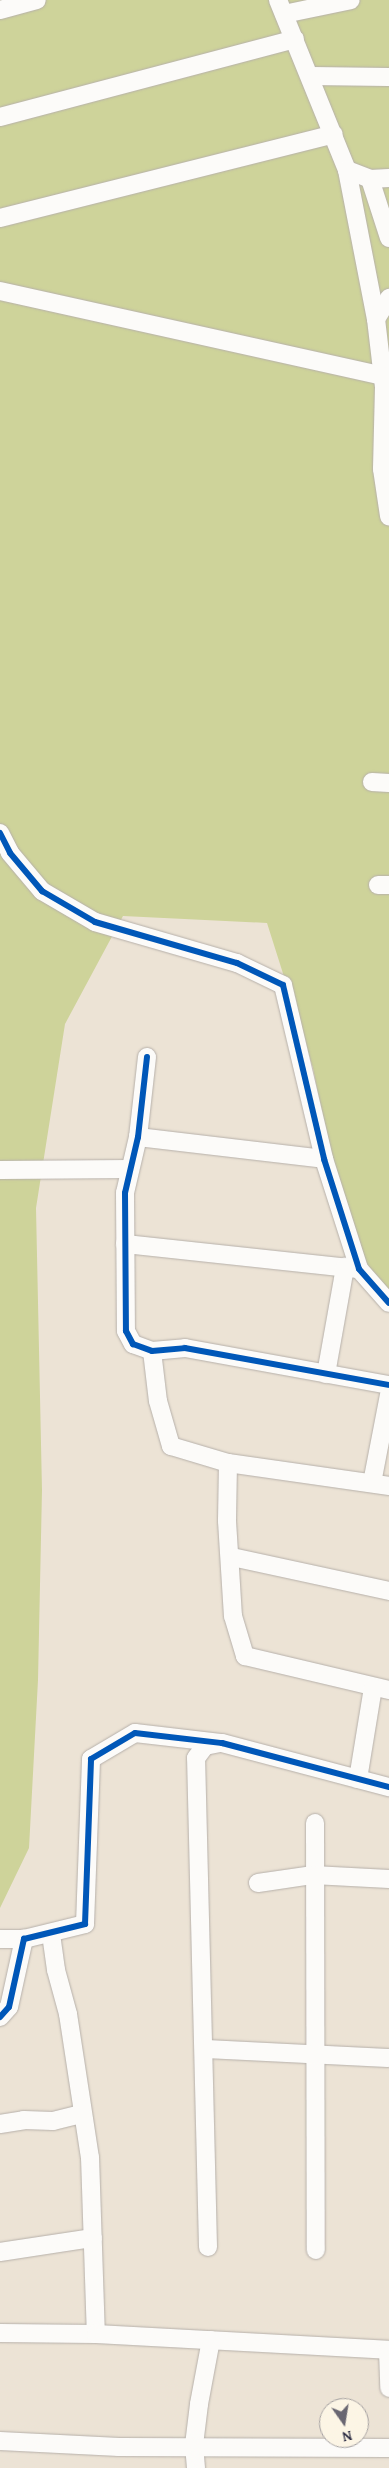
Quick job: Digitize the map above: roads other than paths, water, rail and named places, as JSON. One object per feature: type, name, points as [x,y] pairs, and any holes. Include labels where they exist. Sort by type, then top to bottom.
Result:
[{"type":"street","points":[[0,10],[37,0]]},
{"type":"street","points":[[351,0],[281,7],[311,76],[347,170],[376,319],[382,376],[389,516]]},
{"type":"street","points":[[0,117],[295,39]]},
{"type":"street","points":[[311,76],[389,77]]},
{"type":"street","points":[[0,218],[334,134]]},
{"type":"street","points":[[347,170],[370,179],[389,178]]},
{"type":"street","points":[[370,179],[389,238]]},
{"type":"street","points":[[0,291],[382,376]]},
{"type":"street","points":[[376,319],[389,298]]},
{"type":"street","points":[[0,834],[10,853],[42,891],[95,922],[237,963],[283,986],[352,1268],[326,1374]]},
{"type":"street","points":[[148,1057],[138,1136],[125,1193],[126,1331],[132,1344],[152,1351],[186,1348],[389,1385]]},
{"type":"street","points":[[138,1136],[324,1159]]},
{"type":"street","points":[[0,1170],[130,1169]]},
{"type":"street","points":[[125,1244],[352,1268],[389,1303]]},
{"type":"street","points":[[152,1351],[158,1401],[171,1446],[228,1463],[381,1485],[389,1395]]},
{"type":"street","points":[[228,1463],[227,1521],[232,1557],[233,1616],[245,1656],[381,1688],[358,1779]]},
{"type":"street","points":[[232,1557],[389,1591]]},
{"type":"street","points":[[0,1939],[24,1939],[51,1934],[85,1924],[91,1759],[135,1733],[222,1743],[389,1787]]},
{"type":"street","points":[[208,2247],[205,2049],[196,1758],[205,1746],[222,1743]]},
{"type":"street","points":[[314,1823],[316,2250]]},
{"type":"street","points":[[258,1883],[313,1875],[389,1879]]},
{"type":"street","points":[[51,1934],[56,1970],[68,2014],[81,2114],[90,2157],[96,2334]]},
{"type":"street","points":[[0,2017],[9,2007],[24,1939]]},
{"type":"street","points":[[205,2049],[314,2056],[389,2058]]},
{"type":"street","points":[[0,2124],[24,2120],[53,2121],[81,2114]]},
{"type":"street","points":[[0,2252],[93,2238]]},
{"type":"street","points":[[0,2333],[96,2334],[388,2350],[389,2388]]},
{"type":"street","points":[[196,2468],[194,2445],[211,2340]]},
{"type":"street","points":[[0,2441],[119,2447],[194,2445],[389,2448]]}]
